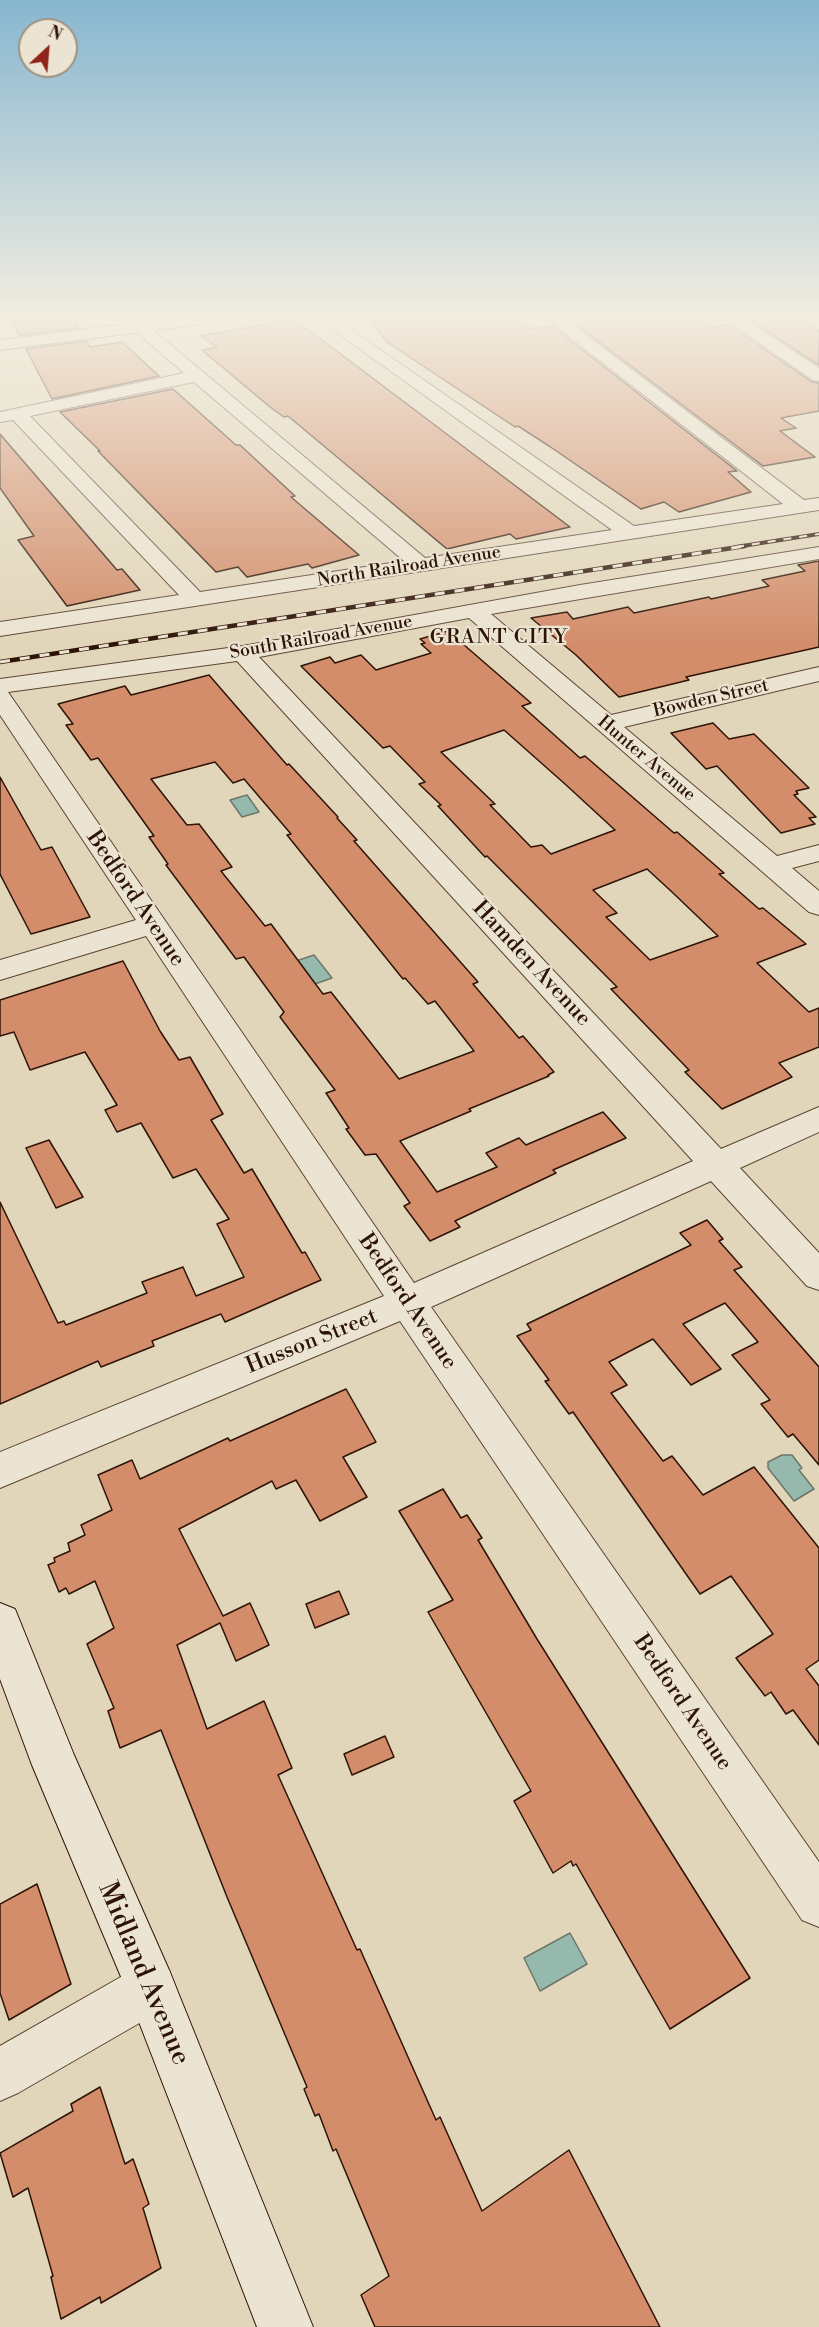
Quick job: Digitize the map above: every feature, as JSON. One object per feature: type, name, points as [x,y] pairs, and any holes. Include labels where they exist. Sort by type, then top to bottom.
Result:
[{"type":"street","points":[[22,428],[195,599]]},
{"type":"street","points":[[257,428],[421,565]]},
{"type":"street","points":[[480,428],[630,533]]},
{"type":"street","points":[[703,428],[809,506]]},
{"type":"street","name":"North Railroad Avenue","points":[[0,629],[809,506]]},
{"type":"street","name":"South Railroad Avenue","points":[[0,686],[243,652],[474,610],[819,553]]},
{"type":"street","name":"Hunter Avenue","points":[[474,610],[604,724],[819,906]]},
{"type":"street","name":"Hamden Avenue","points":[[243,652],[819,1276]]},
{"type":"street","name":"Bowden Street","points":[[604,724],[819,674]]},
{"type":"street","name":"Bedford Avenue","points":[[0,697],[151,925],[407,1302],[819,1903]]},
{"type":"street","points":[[772,866],[819,853]]},
{"type":"street","points":[[0,970],[151,925]]},
{"type":"street","name":"Husson Street","points":[[0,1470],[407,1302],[819,1119]]},
{"type":"street","name":"Midland Avenue","points":[[0,1623],[55,1765],[151,1988],[285,2327]]},
{"type":"street","points":[[0,2076],[151,1988]]},
{"type":"water","points":[[247,795],[259,812],[242,817],[230,800]]},
{"type":"water","points":[[314,955],[332,978],[315,984],[296,961]]},
{"type":"water","points":[[782,1455],[792,1455],[802,1468],[799,1470],[814,1489],[794,1501],[768,1468],[768,1462]]},
{"type":"water","points":[[570,1933],[587,1964],[540,1991],[524,1958]]},
{"type":"building","points":[[76,428],[216,428],[236,445],[240,445],[295,496],[291,497],[359,555],[312,568],[308,564],[247,577],[238,567],[216,572],[98,451],[100,451]]},
{"type":"building","points":[[302,428],[438,428],[570,527],[516,539],[510,534],[447,549]]},
{"type":"building","points":[[520,428],[682,428],[737,471],[728,472],[751,492],[679,512],[664,502],[641,509]]},
{"type":"building","points":[[712,428],[795,428],[780,431],[815,457],[763,466]]},
{"type":"building","points":[[0,434],[117,570],[122,569],[140,590],[67,606],[18,540],[34,536],[0,488]]},
{"type":"building","points":[[819,561],[819,647],[686,677],[689,680],[619,697],[576,655],[531,618],[567,612],[573,619],[628,607],[634,613],[709,597],[711,599],[769,586],[762,580],[805,571],[798,565]]},
{"type":"building","points":[[448,631],[531,703],[522,706],[580,758],[585,756],[724,873],[719,874],[759,909],[763,908],[806,944],[757,963],[809,1012],[819,1008],[819,1047],[779,1063],[792,1077],[722,1109],[685,1072],[689,1070],[611,989],[617,987],[487,856],[485,857],[438,806],[441,805],[419,784],[425,782],[390,746],[383,748],[301,666],[330,657],[335,663],[361,655],[376,670],[431,653],[421,644],[425,643],[420,639]],"holes":[[[504,730],[565,784],[615,830],[551,854],[542,845],[531,847],[490,805],[495,804],[441,752]],[[647,869],[672,892],[718,936],[650,960],[606,917],[617,913],[593,890]]]},
{"type":"building","points":[[209,675],[287,765],[289,764],[338,817],[357,840],[354,841],[478,982],[473,984],[519,1038],[523,1036],[554,1072],[400,1141],[437,1192],[497,1167],[486,1153],[519,1138],[526,1145],[603,1112],[626,1138],[553,1170],[556,1173],[455,1221],[460,1227],[430,1241],[404,1206],[410,1203],[376,1154],[365,1155],[346,1129],[349,1128],[326,1093],[335,1090],[280,1017],[284,1012],[244,957],[236,959],[166,865],[168,864],[149,837],[154,836],[98,758],[91,760],[66,725],[73,724],[58,704],[125,686],[131,695]],"holes":[[[215,762],[233,783],[244,779],[291,834],[287,835],[403,979],[405,978],[428,1004],[435,1001],[474,1051],[399,1079],[331,992],[323,994],[271,924],[265,926],[221,871],[232,867],[199,824],[187,825],[151,779]]]},
{"type":"building","points":[[713,723],[729,739],[754,734],[809,788],[796,791],[798,794],[794,795],[816,817],[809,818],[815,824],[781,833],[717,766],[706,769],[671,733]]},
{"type":"building","points":[[0,777],[41,850],[52,847],[90,917],[31,934],[0,874]]},
{"type":"building","points":[[123,961],[160,1031],[179,1060],[190,1057],[223,1114],[211,1120],[244,1173],[252,1169],[302,1253],[305,1252],[321,1280],[225,1322],[221,1314],[152,1341],[154,1346],[101,1367],[98,1361],[0,1404],[0,1202],[58,1323],[64,1321],[66,1325],[147,1293],[142,1282],[183,1267],[196,1296],[244,1277],[217,1224],[229,1219],[196,1169],[173,1178],[141,1123],[117,1132],[105,1110],[117,1105],[85,1052],[30,1070],[14,1032],[0,1036],[0,1000]]},
{"type":"building","points":[[49,1140],[83,1197],[56,1208],[26,1148]]},
{"type":"building","points":[[707,1220],[723,1239],[719,1241],[742,1267],[734,1270],[819,1367],[819,1465],[793,1434],[788,1437],[761,1404],[770,1400],[732,1355],[758,1342],[725,1303],[683,1324],[721,1369],[691,1385],[653,1339],[609,1362],[627,1385],[611,1393],[663,1461],[672,1456],[703,1495],[754,1467],[819,1548],[819,1660],[806,1669],[819,1686],[819,1745],[793,1710],[786,1714],[771,1692],[765,1696],[736,1658],[773,1634],[731,1576],[700,1594],[573,1412],[569,1414],[545,1381],[549,1380],[517,1336],[531,1330],[527,1324],[691,1245],[680,1233]]},
{"type":"building","points":[[346,1389],[376,1442],[343,1457],[367,1497],[320,1521],[296,1480],[276,1489],[272,1481],[179,1529],[223,1616],[250,1603],[269,1645],[236,1661],[220,1623],[177,1645],[207,1729],[264,1701],[292,1768],[278,1775],[357,1950],[360,1949],[436,2120],[440,2117],[482,2211],[569,2150],[660,2327],[375,2327],[361,2295],[389,2276],[336,2149],[333,2151],[319,2114],[315,2116],[304,2089],[307,2087],[227,1897],[161,1730],[120,1748],[108,1711],[114,1708],[87,1644],[114,1628],[95,1581],[69,1594],[66,1588],[59,1592],[48,1565],[55,1562],[54,1558],[70,1551],[68,1543],[85,1535],[81,1525],[112,1510],[98,1475],[132,1460],[140,1479],[228,1438],[230,1441]]},
{"type":"building","points":[[443,1489],[461,1518],[467,1515],[482,1538],[478,1540],[537,1639],[750,1978],[670,2029],[576,1864],[573,1866],[571,1861],[553,1873],[514,1801],[531,1791],[428,1612],[453,1600],[399,1511]]},
{"type":"building","points":[[339,1591],[349,1614],[315,1628],[306,1604]]},
{"type":"building","points":[[385,1736],[394,1757],[352,1775],[344,1754]]},
{"type":"building","points":[[37,1884],[71,1984],[9,2020],[0,1993],[0,1904]]},
{"type":"building","points":[[100,2087],[125,2164],[133,2159],[149,2204],[143,2208],[161,2268],[101,2303],[100,2297],[61,2319],[51,2277],[53,2276],[28,2188],[13,2197],[0,2153],[73,2111],[71,2104]]},
{"type":"railway","points":[[736,547],[819,534]]},
{"type":"railway","points":[[0,662],[745,546]]},
{"type":"district","name":"GRANT CITY","points":[[499,638]]}]
